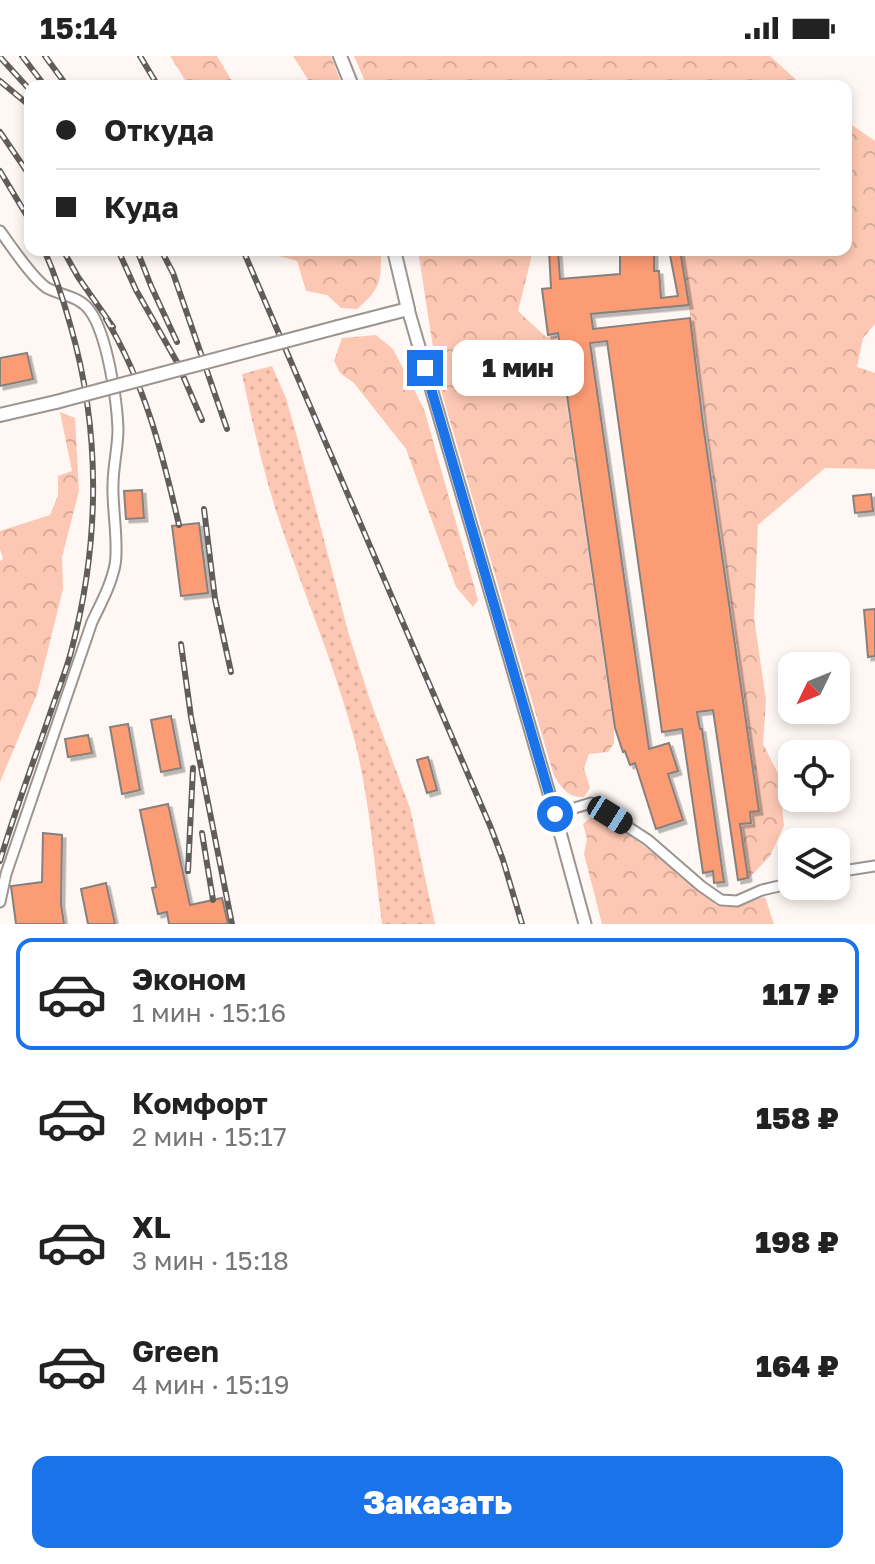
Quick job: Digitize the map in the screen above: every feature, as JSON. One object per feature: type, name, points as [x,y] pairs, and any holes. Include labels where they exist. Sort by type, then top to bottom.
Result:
[{"type":"main road","points":[[340,56],[350,80]]},
{"type":"main road","points":[[0,415],[408,309],[395,256]]},
{"type":"street","points":[[0,231],[39,281],[49,289],[80,301],[97,321],[111,373],[118,430],[113,485],[115,563],[6,874],[0,902]]},
{"type":"street","points":[[408,309],[585,924]]},
{"type":"street","points":[[555,814],[591,803],[648,840],[721,900],[737,901],[778,886]]},
{"type":"street","points":[[850,870],[875,866]]},
{"type":"green space","points":[[170,56],[217,56],[231,80],[185,80]]},
{"type":"green space","points":[[293,56],[331,56],[340,80],[308,80]]},
{"type":"green space","points":[[354,56],[770,56],[796,80],[364,80]]},
{"type":"green space","points":[[852,125],[875,141],[875,324],[863,338],[857,367],[875,373],[875,469],[825,468],[758,525],[754,618],[766,700],[763,744],[778,773],[778,812],[783,812],[784,826],[778,828],[778,839],[770,856],[749,878],[741,826],[753,824],[751,812],[760,811],[682,256],[852,256]]},
{"type":"green space","points":[[280,256],[381,256],[381,269],[376,289],[357,309],[341,308],[327,295],[306,291],[297,261]]},
{"type":"green space","points":[[419,256],[531,256],[518,311],[546,337],[557,336],[614,729],[614,743],[608,752],[589,754],[584,768],[590,788],[584,797],[570,794],[554,776],[438,380]]},
{"type":"green space","points":[[376,335],[393,349],[424,409],[478,600],[473,607],[456,587],[406,449],[354,383],[340,373],[334,361],[342,338]]},
{"type":"green space","points":[[272,366],[286,398],[349,635],[410,808],[435,924],[382,924],[368,810],[355,742],[273,499],[242,374]]},
{"type":"green space","points":[[60,412],[75,418],[79,491],[62,557],[63,589],[37,694],[0,782],[0,561],[3,559],[0,531],[50,515],[58,495],[58,476],[72,471]]},
{"type":"green space","points":[[591,817],[640,843],[717,906],[747,903],[765,897],[774,924],[602,924],[584,854],[587,839],[583,824]]},
{"type":"building","points":[[549,256],[558,256],[560,279],[620,274],[620,256],[654,256],[654,271],[659,271],[661,298],[678,296],[670,256],[681,256],[689,305],[591,314],[593,329],[690,318],[759,811],[750,812],[751,823],[740,824],[748,878],[738,880],[713,710],[697,712],[724,882],[714,883],[713,871],[703,873],[682,729],[662,732],[607,341],[590,343],[649,749],[669,743],[678,771],[668,774],[683,820],[656,829],[635,763],[630,765],[623,752],[615,728],[558,333],[548,335],[542,289],[551,288]]},
{"type":"building","points":[[27,353],[33,379],[0,386],[0,358]]},
{"type":"building","points":[[142,490],[144,518],[126,519],[124,491]]},
{"type":"building","points":[[871,494],[873,511],[855,513],[853,496]]},
{"type":"building","points":[[199,523],[208,593],[181,596],[172,526]]},
{"type":"building","points":[[875,609],[875,656],[868,657],[864,610]]},
{"type":"building","points":[[171,716],[181,768],[161,772],[151,720]]},
{"type":"building","points":[[128,724],[140,790],[122,794],[110,727]]},
{"type":"building","points":[[88,735],[92,753],[68,757],[65,739]]},
{"type":"building","points":[[428,757],[437,790],[427,793],[417,760]]},
{"type":"building","points":[[168,804],[190,905],[222,898],[228,924],[169,924],[167,912],[158,914],[152,888],[156,887],[140,810]]},
{"type":"building","points":[[43,833],[62,835],[61,904],[64,924],[16,924],[11,886],[42,882]]},
{"type":"building","points":[[106,883],[115,924],[88,924],[81,889]]},
{"type":"railway","points":[[22,56],[40,80]]},
{"type":"railway","points":[[45,56],[63,80]]},
{"type":"railway","points":[[140,56],[154,80]]},
{"type":"railway","points":[[0,57],[24,83]]},
{"type":"railway","points":[[0,81],[24,101]]},
{"type":"railway","points":[[0,132],[24,167]]},
{"type":"railway","points":[[0,171],[24,211]]},
{"type":"railway","points":[[0,861],[70,656],[88,567],[92,526],[92,445],[87,404],[70,324],[46,256]]},
{"type":"railway","points":[[66,256],[113,327]]},
{"type":"railway","points":[[121,256],[136,290],[177,362],[202,420]]},
{"type":"railway","points":[[139,256],[177,342]]},
{"type":"railway","points":[[164,256],[173,273],[227,429]]},
{"type":"railway","points":[[246,256],[491,828],[522,924]]},
{"type":"railway","points":[[106,319],[142,393],[179,525]]},
{"type":"railway","points":[[204,509],[215,599],[231,672]]},
{"type":"railway","points":[[181,644],[191,717],[232,924]]},
{"type":"railway","points":[[188,871],[193,768]]},
{"type":"railway","points":[[202,833],[213,900]]},
{"type":"route","points":[[425,368],[555,814]]}]
